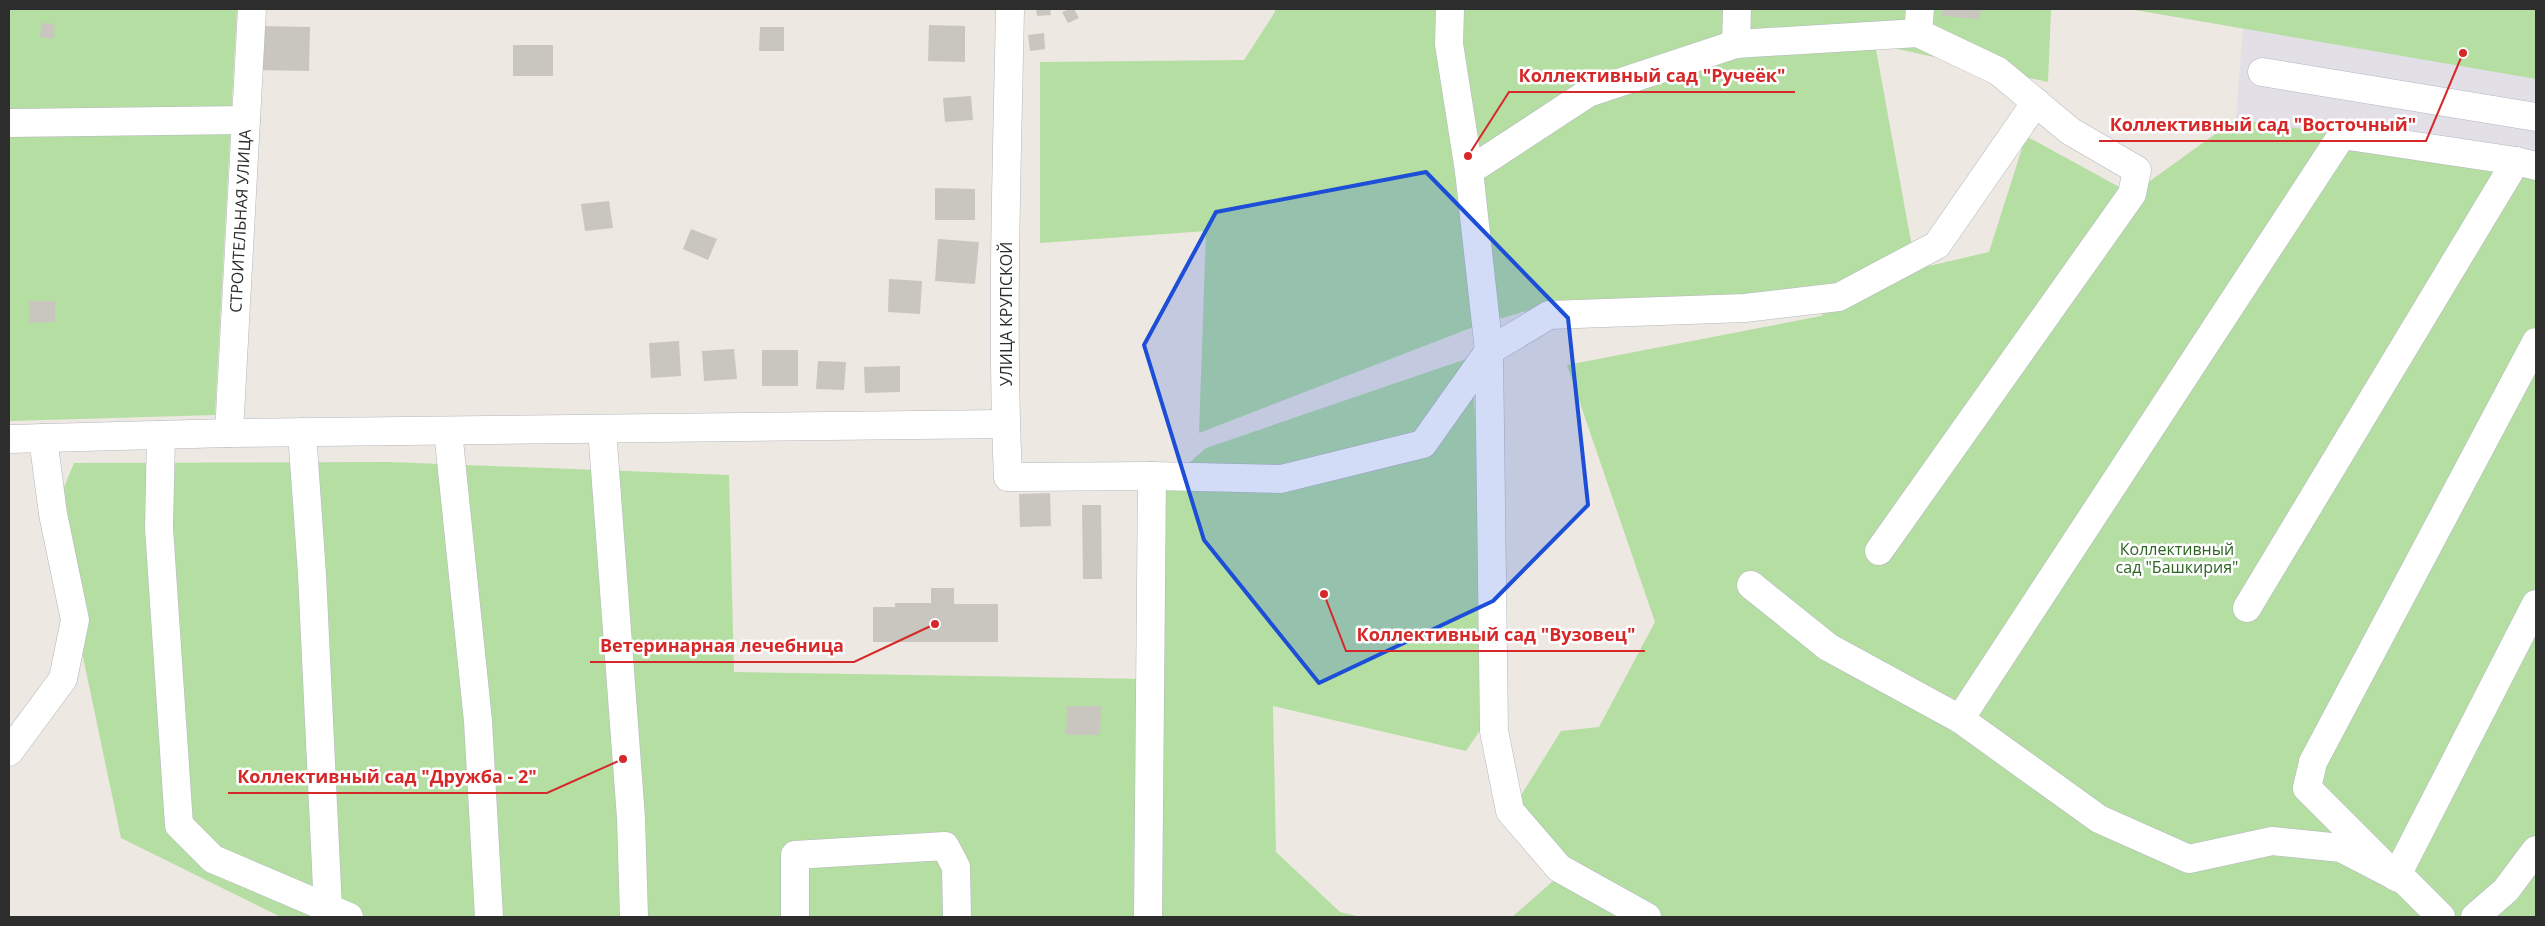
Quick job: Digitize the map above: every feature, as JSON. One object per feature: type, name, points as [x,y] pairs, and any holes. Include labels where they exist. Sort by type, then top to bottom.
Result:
[{"type":"street","name":"СТРОИТЕЛЬНАЯ УЛИЦА","points":[[229,433],[252,9]]},
{"type":"street","name":"УЛИЦА КРУПСКОЙ","points":[[1010,9],[1006,424],[1008,477],[1152,476]]},
{"type":"street","points":[[1450,9],[1449,44],[1469,171],[1489,351],[1494,731],[1510,811],[1559,868],[1647,917]]},
{"type":"street","points":[[1736,44],[1737,9]]},
{"type":"street","points":[[1469,171],[1588,94],[1736,44],[1919,21],[1998,71],[2070,131],[2137,170],[2132,194],[1879,551]]},
{"type":"street","points":[[2262,72],[2536,117]]},
{"type":"street","points":[[1148,917],[1152,476],[1282,479],[1423,444],[1489,351],[1549,315],[1745,308],[1840,297],[1937,245],[2036,102]]},
{"type":"street","points":[[9,124],[246,120]]},
{"type":"street","points":[[1960,719],[2342,135],[2526,163],[2247,608]]},
{"type":"street","points":[[2396,877],[2307,788],[2313,762],[2536,342]]},
{"type":"street","points":[[9,439],[229,433],[1006,424]]},
{"type":"street","points":[[602,429],[631,808],[634,917]]},
{"type":"street","points":[[448,431],[478,721],[488,917]]},
{"type":"street","points":[[161,435],[159,528],[179,825],[213,859],[338,913],[302,432]]},
{"type":"street","points":[[9,752],[63,679],[75,620],[53,514],[42,438]]},
{"type":"street","points":[[1751,585],[1828,647],[1960,719],[2099,819],[2189,859],[2272,841],[2341,848],[2405,882],[2441,917]]},
{"type":"street","points":[[2396,877],[2536,604]]},
{"type":"street","points":[[795,917],[795,855],[945,846],[956,867],[957,917]]},
{"type":"street","points":[[2475,917],[2506,890],[2536,850]]},
{"type":"highlighted area","points":[[1426,172],[1568,318],[1588,505],[1493,601],[1319,683],[1204,540],[1144,345],[1216,212]]},
{"type":"shaded area","points":[[2243,27],[2536,79],[2536,164],[2236,119]]},
{"type":"green space","points":[[9,9],[237,9],[215,415],[9,421]]},
{"type":"green space","name":"Коллективный сад \"Башкирия\"","points":[[1275,9],[2051,9],[2048,82],[1875,44],[1916,269],[1989,252],[2026,136],[2132,194],[2236,119],[2536,164],[2536,917],[1654,917],[1599,887],[1515,805],[1561,731],[1599,727],[1655,622],[1567,365],[1821,316],[1839,298],[1553,303],[1476,326],[1199,433],[1206,231],[1040,243],[1040,62],[1244,60],[1275,12]]},
{"type":"green space","points":[[2129,9],[2536,9],[2536,79]]},
{"type":"green space","points":[[1472,357],[1490,716],[1466,751],[1273,706],[1276,852],[1340,912],[1361,917],[1157,917],[1166,483],[1206,448]]},
{"type":"green space","points":[[389,462],[729,475],[734,672],[1145,679],[1139,917],[281,917],[121,838],[53,514],[74,463]]},
{"type":"green space","points":[[1560,875],[1637,917],[1512,917]]},
{"type":"building","points":[[1036,9],[1050,9],[1051,15],[1037,16]]},
{"type":"building","points":[[1074,9],[1079,18],[1068,23],[1062,12]]},
{"type":"building","points":[[1943,9],[1981,9],[1980,19],[1942,16]]},
{"type":"building","points":[[41,23],[55,24],[53,39],[40,37]]},
{"type":"building","points":[[929,25],[965,26],[965,62],[928,61]]},
{"type":"building","points":[[257,26],[310,27],[309,71],[256,70]]},
{"type":"building","points":[[760,27],[784,27],[784,51],[759,51]]},
{"type":"building","points":[[1044,33],[1045,49],[1030,51],[1028,35]]},
{"type":"building","points":[[513,45],[553,45],[553,76],[513,76]]},
{"type":"building","points":[[971,96],[973,120],[945,122],[943,98]]},
{"type":"building","points":[[935,188],[975,189],[975,220],[935,220]]},
{"type":"building","points":[[609,201],[613,228],[585,231],[581,204]]},
{"type":"building","points":[[691,229],[717,239],[708,260],[683,249]]},
{"type":"building","points":[[938,239],[979,242],[975,284],[935,281]]},
{"type":"building","points":[[889,279],[922,281],[920,314],[888,312]]},
{"type":"building","points":[[29,301],[55,301],[55,322],[29,323]]},
{"type":"building","points":[[679,341],[681,376],[651,378],[649,343]]},
{"type":"building","points":[[734,349],[737,379],[704,381],[702,351]]},
{"type":"building","points":[[762,350],[798,350],[798,386],[762,386]]},
{"type":"building","points":[[818,361],[846,362],[844,390],[816,389]]},
{"type":"building","points":[[900,366],[900,392],[865,393],[864,367]]},
{"type":"building","points":[[1050,493],[1051,526],[1020,527],[1019,494]]},
{"type":"building","points":[[1082,505],[1101,505],[1102,579],[1083,579]]},
{"type":"building","points":[[931,588],[954,588],[954,604],[998,604],[998,642],[873,642],[873,607],[895,607],[895,603],[931,603]]},
{"type":"building","points":[[1067,706],[1101,706],[1100,735],[1066,735]]},
{"type":"place","name":"Коллективный сад \"Восточный\"","points":[[2463,53]]},
{"type":"place","name":"Коллективный сад \"Ручеёк\"","points":[[1468,156]]},
{"type":"place","name":"Коллективный сад \"Вузовец\"","points":[[1324,594]]},
{"type":"place","name":"Ветеринарная лечебница","points":[[935,624]]},
{"type":"place","name":"Коллективный сад \"Дружба - 2\"","points":[[623,759]]}]
